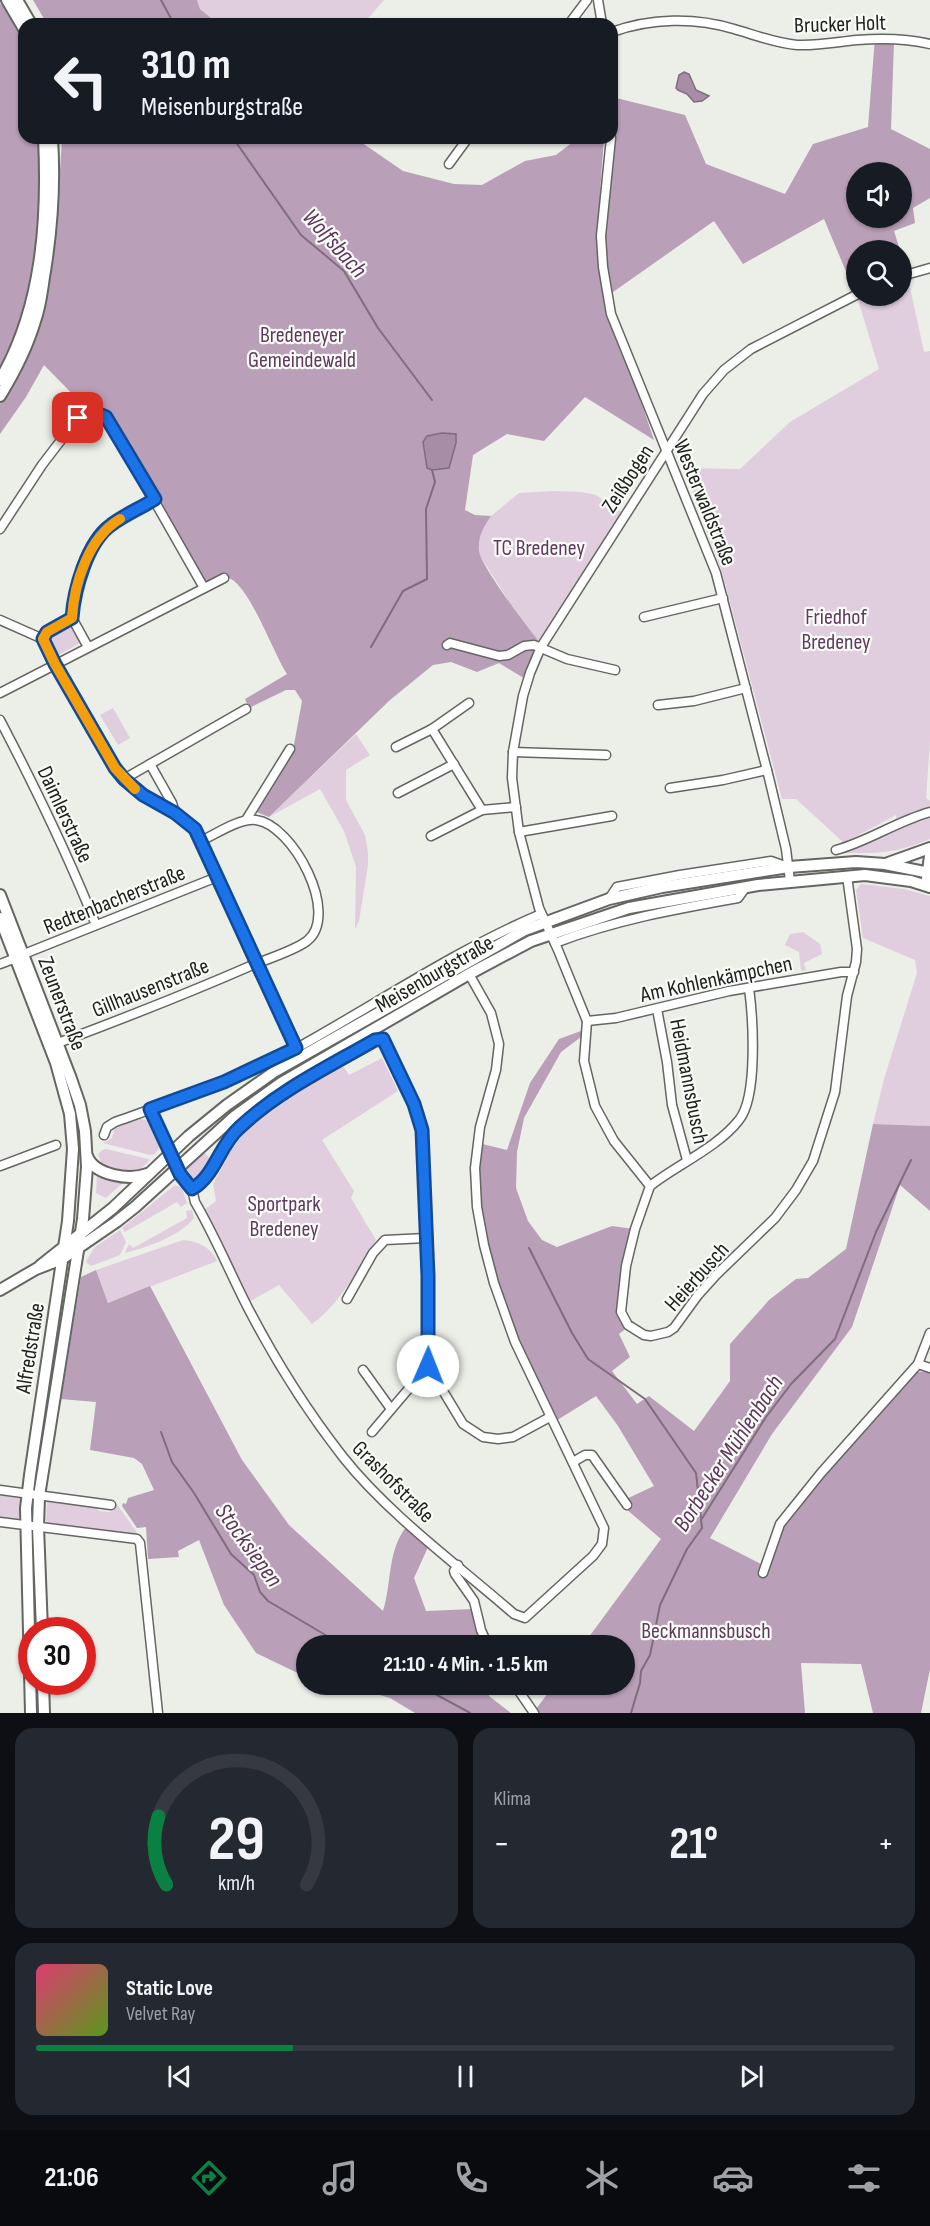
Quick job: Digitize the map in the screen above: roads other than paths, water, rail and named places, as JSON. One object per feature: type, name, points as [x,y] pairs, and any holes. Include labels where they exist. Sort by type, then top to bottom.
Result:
[{"type":"main road","points":[[7,0],[18,19]]},
{"type":"main road","points":[[17,0],[28,18]]},
{"type":"main road","points":[[0,380],[20,340],[34,290],[46,197],[44,144]]},
{"type":"main road","points":[[0,396],[27,345],[36,320],[42,292],[54,197],[52,144]]},
{"type":"main road","points":[[885,864],[930,848]]},
{"type":"main road","points":[[929,880],[930,856]]},
{"type":"main road","name":"Meisenburgstraße","points":[[36,1269],[113,1208],[149,1173],[227,1105],[274,1072],[543,918],[663,887],[789,867],[856,862],[885,864],[929,880]]},
{"type":"main road","name":"Meisenburgstraße","points":[[36,1269],[62,1259],[135,1207],[235,1116],[281,1083],[469,974],[531,941],[553,938],[629,908],[746,887],[847,876],[929,880]]},
{"type":"main road","name":"Zeunerstraße","points":[[0,895],[59,1071],[72,1133]]},
{"type":"main road","name":"Zeunerstraße","points":[[0,918],[20,956],[58,1043],[80,1105],[84,1127]]},
{"type":"main road","name":"Alfredstraße","points":[[41,1617],[39,1496],[76,1250],[83,1219],[87,1156],[84,1127]]},
{"type":"main road","name":"Alfredstraße","points":[[31,1713],[27,1494],[64,1245],[74,1164],[72,1133]]},
{"type":"main road","points":[[87,1156],[90,1164],[99,1170],[125,1176],[141,1176],[149,1173]]},
{"type":"main road","points":[[0,1290],[36,1269],[51,1277],[58,1284]]},
{"type":"main road","points":[[44,1695],[44,1713]]},
{"type":"street","points":[[574,18],[587,0]]},
{"type":"street","points":[[598,0],[601,18]]},
{"type":"street","name":"Brucker Holt","points":[[618,30],[653,22],[684,20],[720,25],[775,42],[798,45],[885,38],[930,44]]},
{"type":"street","points":[[449,164],[464,144]]},
{"type":"street","name":"Westerwaldstraße","points":[[610,144],[602,214],[603,267],[611,314],[716,573],[767,770],[789,867],[790,881]]},
{"type":"street","points":[[912,273],[930,268]]},
{"type":"street","name":"Zeißbogen","points":[[553,938],[533,894],[519,832],[512,778],[513,752],[523,696],[541,647],[703,394],[732,362],[768,339],[846,300]]},
{"type":"street","points":[[0,529],[42,465],[78,418],[92,412],[106,417],[204,588]]},
{"type":"street","points":[[88,647],[72,618],[76,591],[93,545],[111,525],[155,499]]},
{"type":"street","points":[[0,693],[224,578]]},
{"type":"street","points":[[644,617],[723,598]]},
{"type":"street","points":[[43,639],[47,632],[72,618]]},
{"type":"street","points":[[0,620],[43,639],[115,768],[143,795],[175,813],[190,825],[201,841],[255,964],[296,1048]]},
{"type":"street","points":[[447,645],[450,643],[500,656],[508,655],[524,646],[541,647],[567,658],[615,670]]},
{"type":"street","points":[[658,705],[694,701],[746,688]]},
{"type":"street","points":[[396,747],[432,729],[469,703]]},
{"type":"street","points":[[124,779],[246,709]]},
{"type":"street","name":"Daimlerstraße","points":[[0,720],[73,868],[96,926]]},
{"type":"street","points":[[432,729],[482,810]]},
{"type":"street","points":[[201,841],[246,820],[290,748]]},
{"type":"street","points":[[513,752],[606,755]]},
{"type":"street","points":[[150,764],[172,803],[175,813]]},
{"type":"street","points":[[398,793],[454,764]]},
{"type":"street","points":[[670,788],[723,780],[767,770]]},
{"type":"street","points":[[431,836],[482,810],[516,807]]},
{"type":"street","points":[[836,850],[930,812]]},
{"type":"street","points":[[519,832],[612,816]]},
{"type":"street","name":"Gillhausenstraße","points":[[58,1043],[307,941],[316,928],[319,914],[316,894],[307,870],[291,846],[270,825],[256,820],[246,820]]},
{"type":"street","name":"Heierbusch","points":[[650,1186],[635,1229],[626,1266],[621,1312],[628,1325],[644,1335],[651,1336],[669,1332],[674,1328],[711,1280],[775,1218],[805,1175],[818,1149],[835,1092],[846,1004],[857,949],[847,876]]},
{"type":"street","name":"Redtenbacherstraße","points":[[0,964],[217,877]]},
{"type":"street","name":"Meisenburgstraße","points":[[104,1135],[107,1127],[115,1122],[224,1082],[296,1048],[467,951],[543,918]]},
{"type":"street","points":[[553,938],[586,1021],[584,1061],[595,1106],[614,1141],[650,1186],[729,1130],[740,1119],[747,1106],[752,1055],[749,988]]},
{"type":"street","name":"Am Kohlenkämpchen","points":[[586,1021],[616,1018],[749,988],[841,972],[854,972]]},
{"type":"street","name":"Grashofstraße","points":[[177,1168],[192,1189],[195,1202],[259,1330],[316,1421],[370,1488],[458,1566],[518,1616],[525,1618],[533,1613],[593,1556],[602,1544],[604,1536],[602,1522],[550,1417],[506,1318],[494,1283],[480,1225],[475,1182],[478,1142],[484,1110],[496,1070],[499,1044],[491,1013],[469,974]]},
{"type":"street","name":"Heidmannsbusch","points":[[657,1009],[672,1105],[687,1160]]},
{"type":"street","name":"Meisenburgstraße","points":[[192,1189],[207,1179],[227,1141],[255,1114],[307,1078],[375,1040],[383,1039],[421,1122],[426,1238]]},
{"type":"street","points":[[150,1109],[177,1168]]},
{"type":"street","points":[[0,1166],[56,1146]]},
{"type":"street","points":[[347,1299],[373,1252],[385,1240],[426,1238],[428,1366],[463,1424],[483,1437],[498,1439],[513,1437],[550,1417]]},
{"type":"street","points":[[764,1573],[780,1524],[821,1473],[918,1364],[930,1333]]},
{"type":"street","points":[[918,1364],[930,1368]]},
{"type":"street","points":[[372,1432],[428,1366]]},
{"type":"street","points":[[363,1370],[391,1409]]},
{"type":"street","points":[[573,1462],[585,1455],[592,1455],[627,1505]]},
{"type":"street","points":[[0,1490],[111,1505]]},
{"type":"street","points":[[0,1522],[137,1539],[140,1543],[158,1713]]},
{"type":"street","points":[[458,1566],[454,1570],[455,1574],[474,1600],[483,1635]]},
{"type":"street","points":[[522,1695],[534,1713]]},
{"type":"waterway","name":"Wolfsbach","points":[[161,0],[171,18]]},
{"type":"waterway","name":"Wolfsbach","points":[[237,144],[301,235],[344,271],[378,328],[432,400]]},
{"type":"waterway","name":"Wolfsbach","points":[[371,647],[403,591],[427,579],[426,509],[435,482],[432,470]]},
{"type":"waterway","name":"Borbecker Mühlenbach","points":[[631,1713],[640,1683],[641,1671],[650,1655],[660,1605],[687,1549],[702,1528],[701,1520],[766,1417],[791,1384],[835,1339],[876,1232],[911,1160]]},
{"type":"waterway","points":[[529,1248],[572,1333],[588,1359],[645,1399],[696,1473],[701,1518]]},
{"type":"waterway","name":"Stocksiepen","points":[[161,1432],[172,1462],[231,1554],[254,1575],[260,1592],[268,1601],[325,1635]]},
{"type":"waterway","name":"Stocksiepen","points":[[437,1695],[470,1713]]},
{"type":"park label","name":"Bredeneyer Gemeindewald","points":[[302,346]]},
{"type":"park label","name":"TC Bredeney","points":[[539,547]]},
{"type":"park label","name":"Friedhof Bredeney","points":[[836,628]]},
{"type":"park label","name":"Sportpark Bredeney","points":[[284,1216]]},
{"type":"park label","name":"Beckmannsbusch","points":[[706,1630]]}]
